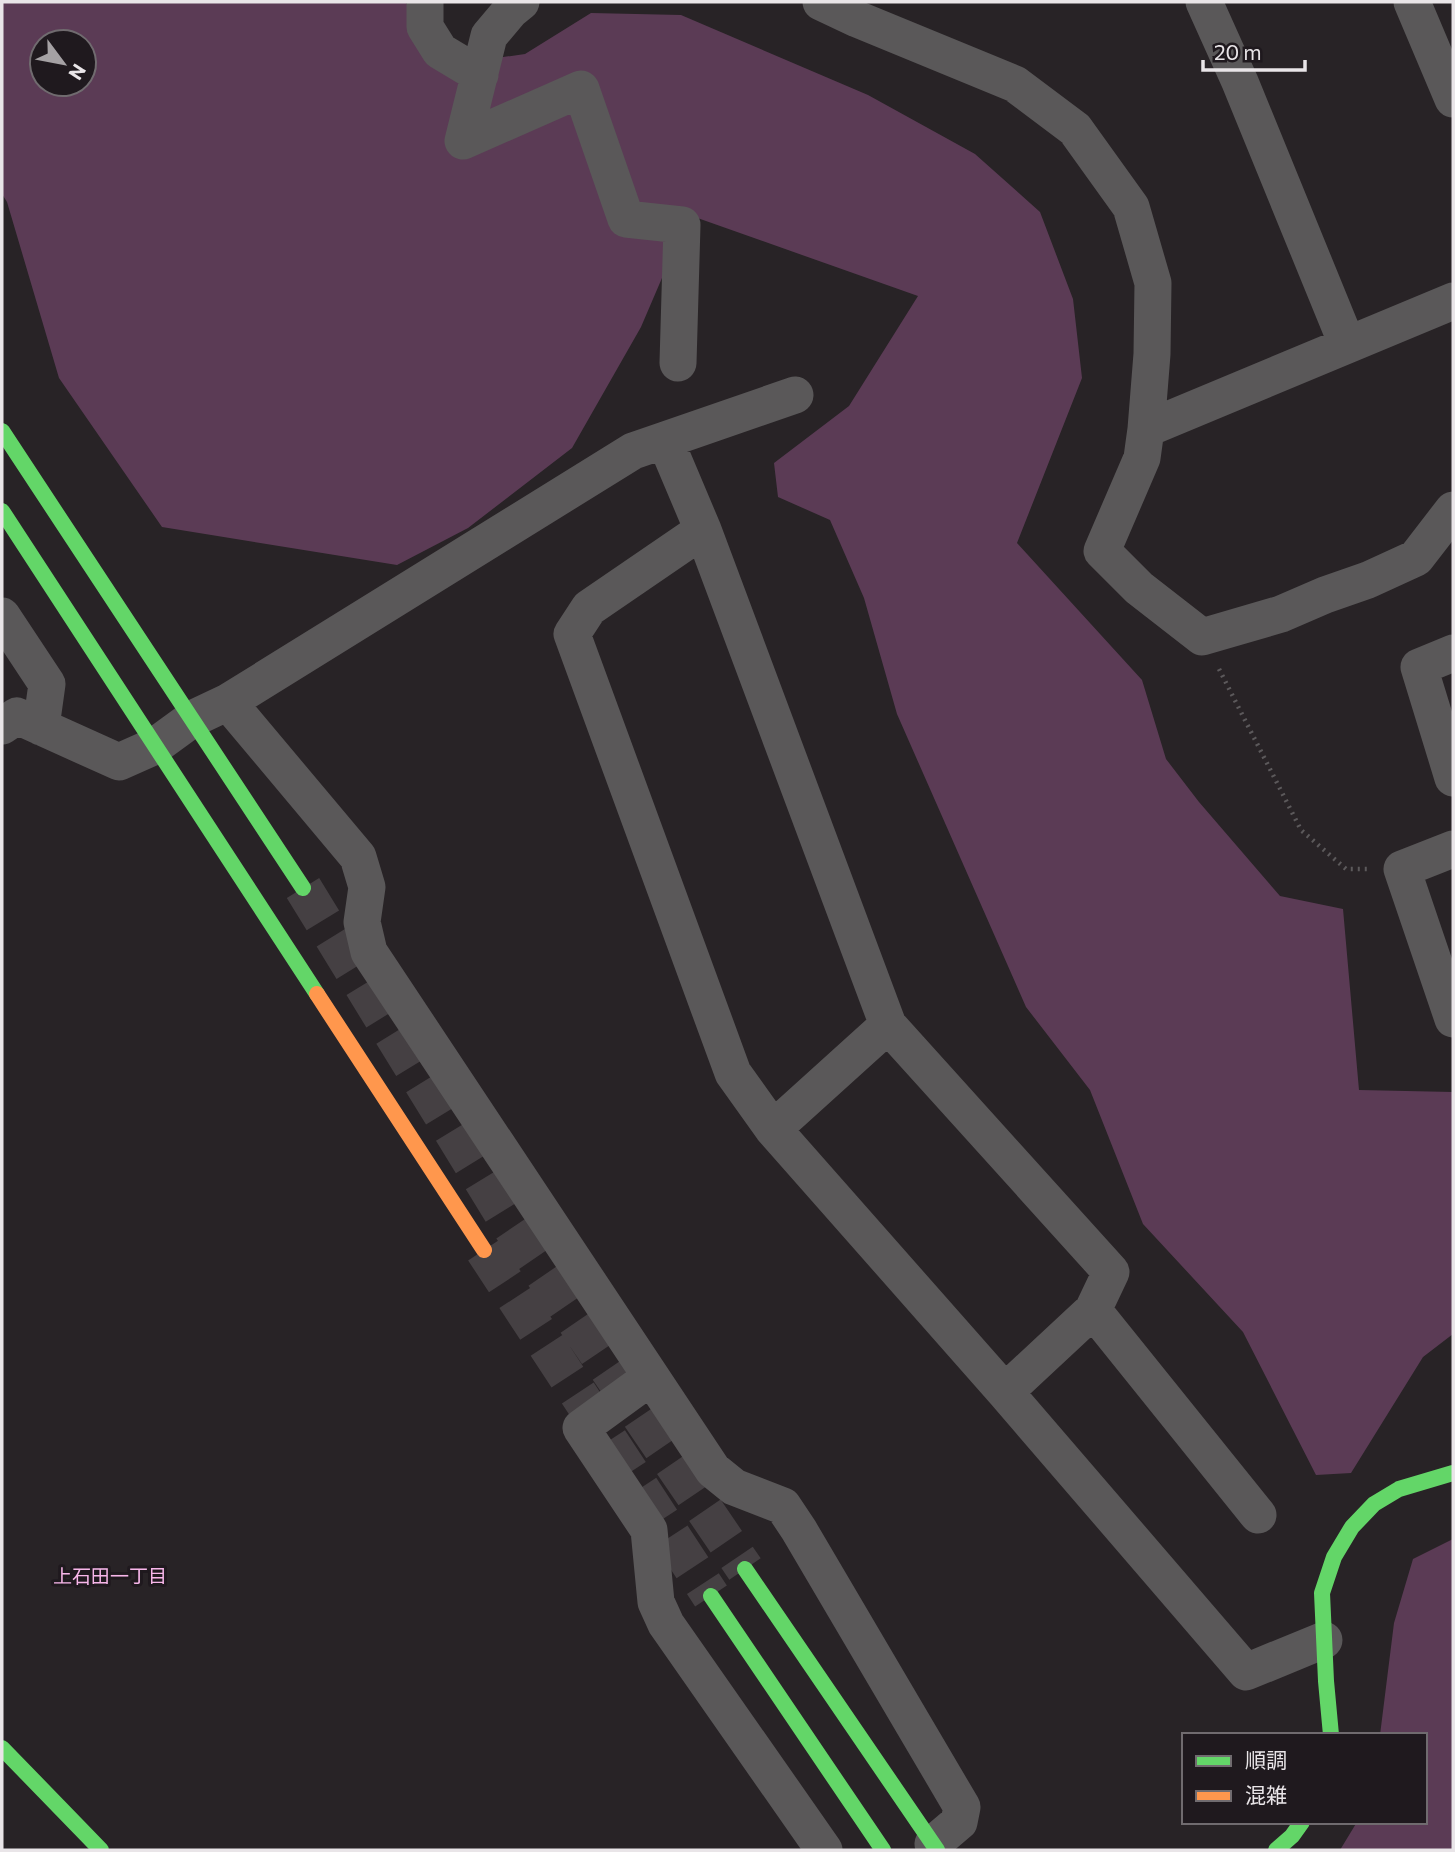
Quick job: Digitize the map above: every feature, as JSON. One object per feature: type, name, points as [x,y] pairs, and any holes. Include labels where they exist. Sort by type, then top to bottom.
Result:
[{"type":"street","points":[[425,2],[425,27],[440,51],[480,75]]},
{"type":"street","points":[[521,2],[489,36],[463,141],[581,89],[626,219],[682,225],[678,363]]},
{"type":"street","points":[[821,2],[1015,84],[1075,129],[1132,206],[1153,282],[1152,354],[1146,429],[1142,458],[1102,551],[1139,588],[1202,637],[1281,614],[1416,558],[1453,510]]},
{"type":"street","points":[[1205,2],[1347,344]]},
{"type":"street","points":[[1412,2],[1453,99]]},
{"type":"street","points":[[1146,429],[1453,301]]},
{"type":"street","points":[[2,726],[17,716],[119,762],[155,746],[192,719],[228,702],[633,451],[795,395]]},
{"type":"street","points":[[2,431],[303,888]]},
{"type":"street","points":[[665,440],[703,530],[888,1025],[1111,1272],[1093,1310],[1005,1392]]},
{"type":"street","points":[[2,511],[484,1250]]},
{"type":"street","points":[[703,530],[589,608],[572,634],[733,1073],[773,1129],[1005,1392],[1246,1672],[1324,1640]]},
{"type":"street","points":[[2,616],[47,684],[41,727]]},
{"type":"street","points":[[1453,653],[1419,667],[1453,778]]},
{"type":"street","points":[[228,702],[358,857],[367,887],[362,922],[369,952],[713,1470],[734,1487],[783,1506],[799,1530],[962,1807],[959,1822],[935,1847],[745,1569]]},
{"type":"street","points":[[1453,849],[1402,869],[1453,1019]]},
{"type":"street","points":[[773,1129],[888,1025]]},
{"type":"street","points":[[1093,1310],[1258,1515]]},
{"type":"street","points":[[651,1377],[581,1427],[649,1530],[656,1602],[666,1624],[824,1850]]},
{"type":"street","points":[[1331,1733],[1322,1592],[1334,1557],[1352,1527],[1374,1504],[1399,1489],[1453,1473]]},
{"type":"street","points":[[711,1595],[883,1850]]},
{"type":"street","points":[[2,1748],[101,1850]]},
{"type":"street","points":[[1276,1850],[1301,1824]]},
{"type":"path","points":[[1202,637],[1301,830],[1346,869],[1402,869]]},
{"type":"shaded area","points":[[2,2],[405,2],[461,63],[525,54],[591,13],[681,15],[868,95],[975,154],[1040,212],[1073,299],[1082,378],[1017,543],[1142,680],[1166,759],[1199,802],[1280,896],[1343,909],[1359,1090],[1453,1092],[1453,1334],[1423,1357],[1351,1473],[1316,1475],[1243,1332],[1143,1224],[1090,1090],[1026,1007],[897,714],[864,598],[830,520],[778,497],[774,463],[849,406],[918,296],[689,215],[641,327],[572,448],[468,528],[397,565],[162,527],[59,378],[7,202],[2,194]]},
{"type":"shaded area","points":[[1453,1539],[1453,1850],[1340,1850],[1356,1824],[1427,1824],[1427,1733],[1380,1733],[1394,1623],[1413,1559]]},
{"type":"tunnel","points":[[303,888],[510,1225],[745,1569]]},
{"type":"tunnel","points":[[484,1250],[711,1596]]},
{"type":"traffic: fast","points":[[2,431],[303,888]]},
{"type":"traffic: fast","points":[[2,511],[317,994]]},
{"type":"traffic: fast","points":[[1331,1733],[1322,1593],[1334,1557],[1352,1527],[1374,1504],[1399,1489],[1453,1473]]},
{"type":"traffic: fast","points":[[745,1569],[937,1850]]},
{"type":"traffic: fast","points":[[711,1596],[883,1850]]},
{"type":"traffic: fast","points":[[2,1748],[101,1850]]},
{"type":"traffic: fast","points":[[1276,1850],[1301,1824]]},
{"type":"traffic: slow","points":[[317,994],[484,1250]]},
{"type":"district","name":"上石田一丁目","points":[[110,1575]]}]
